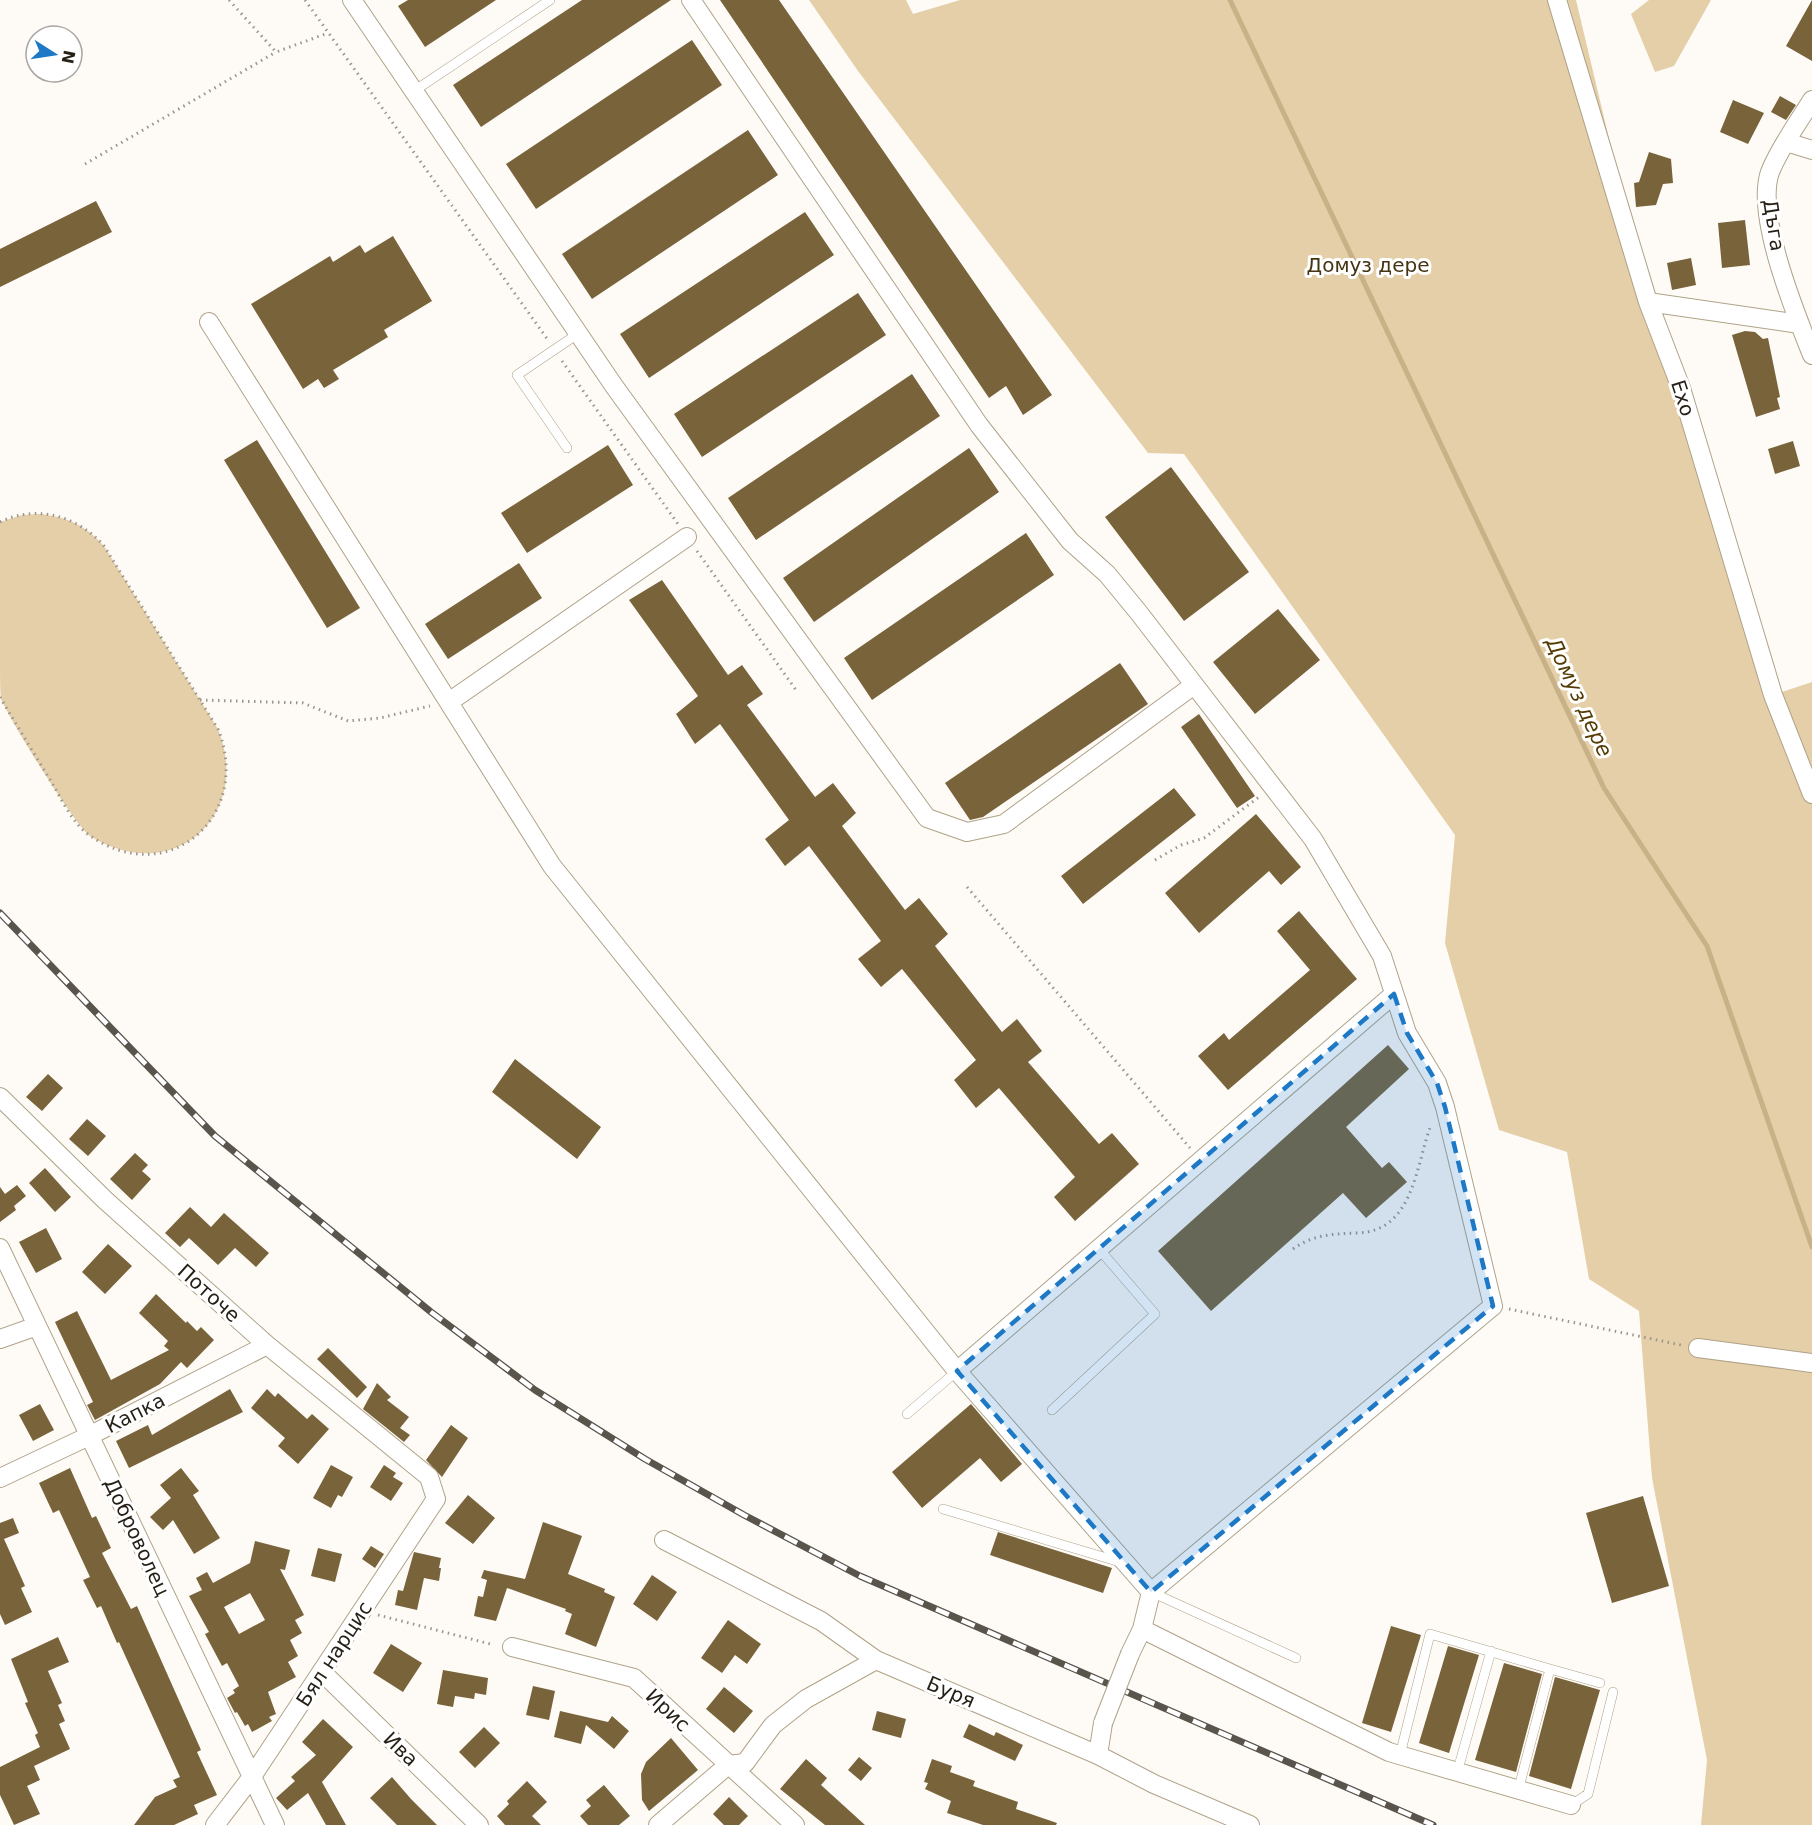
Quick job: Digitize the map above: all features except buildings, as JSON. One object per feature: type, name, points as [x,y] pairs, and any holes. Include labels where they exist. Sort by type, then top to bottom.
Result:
[{"type":"street","points":[[352,0],[579,333],[927,818],[967,832],[1004,824],[1194,685]]},
{"type":"street","points":[[691,0],[979,425],[1070,541],[1107,574],[1140,613],[1313,839],[1382,956],[1407,1034],[1437,1083],[1445,1107],[1493,1306],[1151,1592],[1142,1629],[1103,1723],[1098,1755]]},
{"type":"street","name":"Ехо","points":[[1557,0],[1648,302],[1681,388],[1773,695],[1812,794]]},
{"type":"street","name":"Дъга","points":[[1812,100],[1770,173],[1766,200],[1773,241],[1812,354]]},
{"type":"street","points":[[1786,142],[1812,150]]},
{"type":"street","points":[[1648,302],[1806,332]]},
{"type":"street","points":[[209,322],[552,866],[957,1371],[1151,1592]]},
{"type":"street","points":[[449,702],[687,537]]},
{"type":"street","points":[[957,1371],[1394,994]]},
{"type":"street","name":"Поточе","points":[[0,1097],[105,1200],[267,1345],[429,1477]]},
{"type":"street","name":"Доброволец","points":[[0,1248],[275,1825]]},
{"type":"street","points":[[0,1340],[38,1326]]},
{"type":"street","name":"Капка","points":[[0,1478],[89,1436],[267,1345]]},
{"type":"street","points":[[1698,1348],[1812,1363]]},
{"type":"street","name":"Бял нарцис","points":[[214,1825],[251,1778],[436,1498],[429,1477]]},
{"type":"street","name":"Буря","points":[[664,1540],[821,1621],[876,1660],[1098,1755],[1154,1784],[1250,1825]]},
{"type":"street","points":[[1142,1629],[1400,1755],[1571,1805]]},
{"type":"street","name":"Ирис","points":[[512,1647],[633,1678],[795,1825]]},
{"type":"street","points":[[658,1825],[728,1766],[745,1763],[773,1725],[806,1699],[876,1660]]},
{"type":"street","name":"Ива","points":[[322,1672],[479,1825]]},
{"type":"lane","points":[[414,91],[550,0]]},
{"type":"lane","points":[[567,448],[517,375],[579,333]]},
{"type":"lane","points":[[1052,1410],[1155,1314],[1099,1249]]},
{"type":"lane","points":[[907,1414],[957,1371]]},
{"type":"lane","points":[[943,1509],[1126,1563]]},
{"type":"lane","points":[[1151,1592],[1296,1658]]},
{"type":"lane","points":[[1400,1755],[1430,1634],[1600,1683]]},
{"type":"lane","points":[[1457,1773],[1491,1651]]},
{"type":"lane","points":[[1518,1791],[1550,1669]]},
{"type":"lane","points":[[1571,1805],[1588,1794],[1612,1692]]},
{"type":"path","points":[[229,0],[276,52]]},
{"type":"path","points":[[86,164],[276,52],[328,33]]},
{"type":"path","points":[[0,522],[22,515],[58,516],[74,521],[91,531],[104,546],[224,742],[226,782],[221,802],[212,819],[198,835],[180,848],[162,853],[140,855],[121,852],[87,834],[71,814],[0,697]]},
{"type":"path","points":[[200,700],[303,703],[348,721],[380,718],[449,702]]},
{"type":"path","points":[[1155,860],[1181,844],[1204,838],[1273,787]]},
{"type":"path","points":[[968,887],[1201,1160]]},
{"type":"path","points":[[1293,1249],[1307,1239],[1333,1233],[1378,1231],[1395,1218],[1408,1198],[1419,1172],[1423,1147],[1432,1122],[1445,1107]]},
{"type":"path","points":[[1493,1306],[1698,1348]]},
{"type":"path","points":[[362,1611],[490,1645],[512,1647]]},
{"type":"highlighted area","points":[[1394,994],[1407,1033],[1437,1083],[1445,1107],[1493,1306],[1151,1592],[957,1371]]},
{"type":"green space","name":"Домуз дере","points":[[809,0],[906,0],[913,14],[960,0],[1576,0],[1648,302],[1773,695],[1812,682],[1812,1825],[1701,1825],[1707,1760],[1652,1478],[1639,1311],[1589,1279],[1567,1152],[1499,1130],[1445,943],[1455,835],[1184,454],[1148,453],[858,71]]},
{"type":"green space","points":[[1649,0],[1711,0],[1674,66],[1655,72],[1631,14]]},
{"type":"green space","points":[[40,514],[59,517],[83,527],[104,546],[218,729],[226,761],[224,790],[215,815],[198,835],[176,848],[150,853],[120,850],[90,836],[58,794],[1,699],[0,522],[22,515]]},
{"type":"waterway","name":"Домуз дере","points":[[1230,0],[1604,788],[1707,946],[1812,1247]]},
{"type":"railway","points":[[0,913],[215,1136],[431,1312],[535,1390],[645,1459],[744,1515],[860,1576],[1433,1825]]}]
